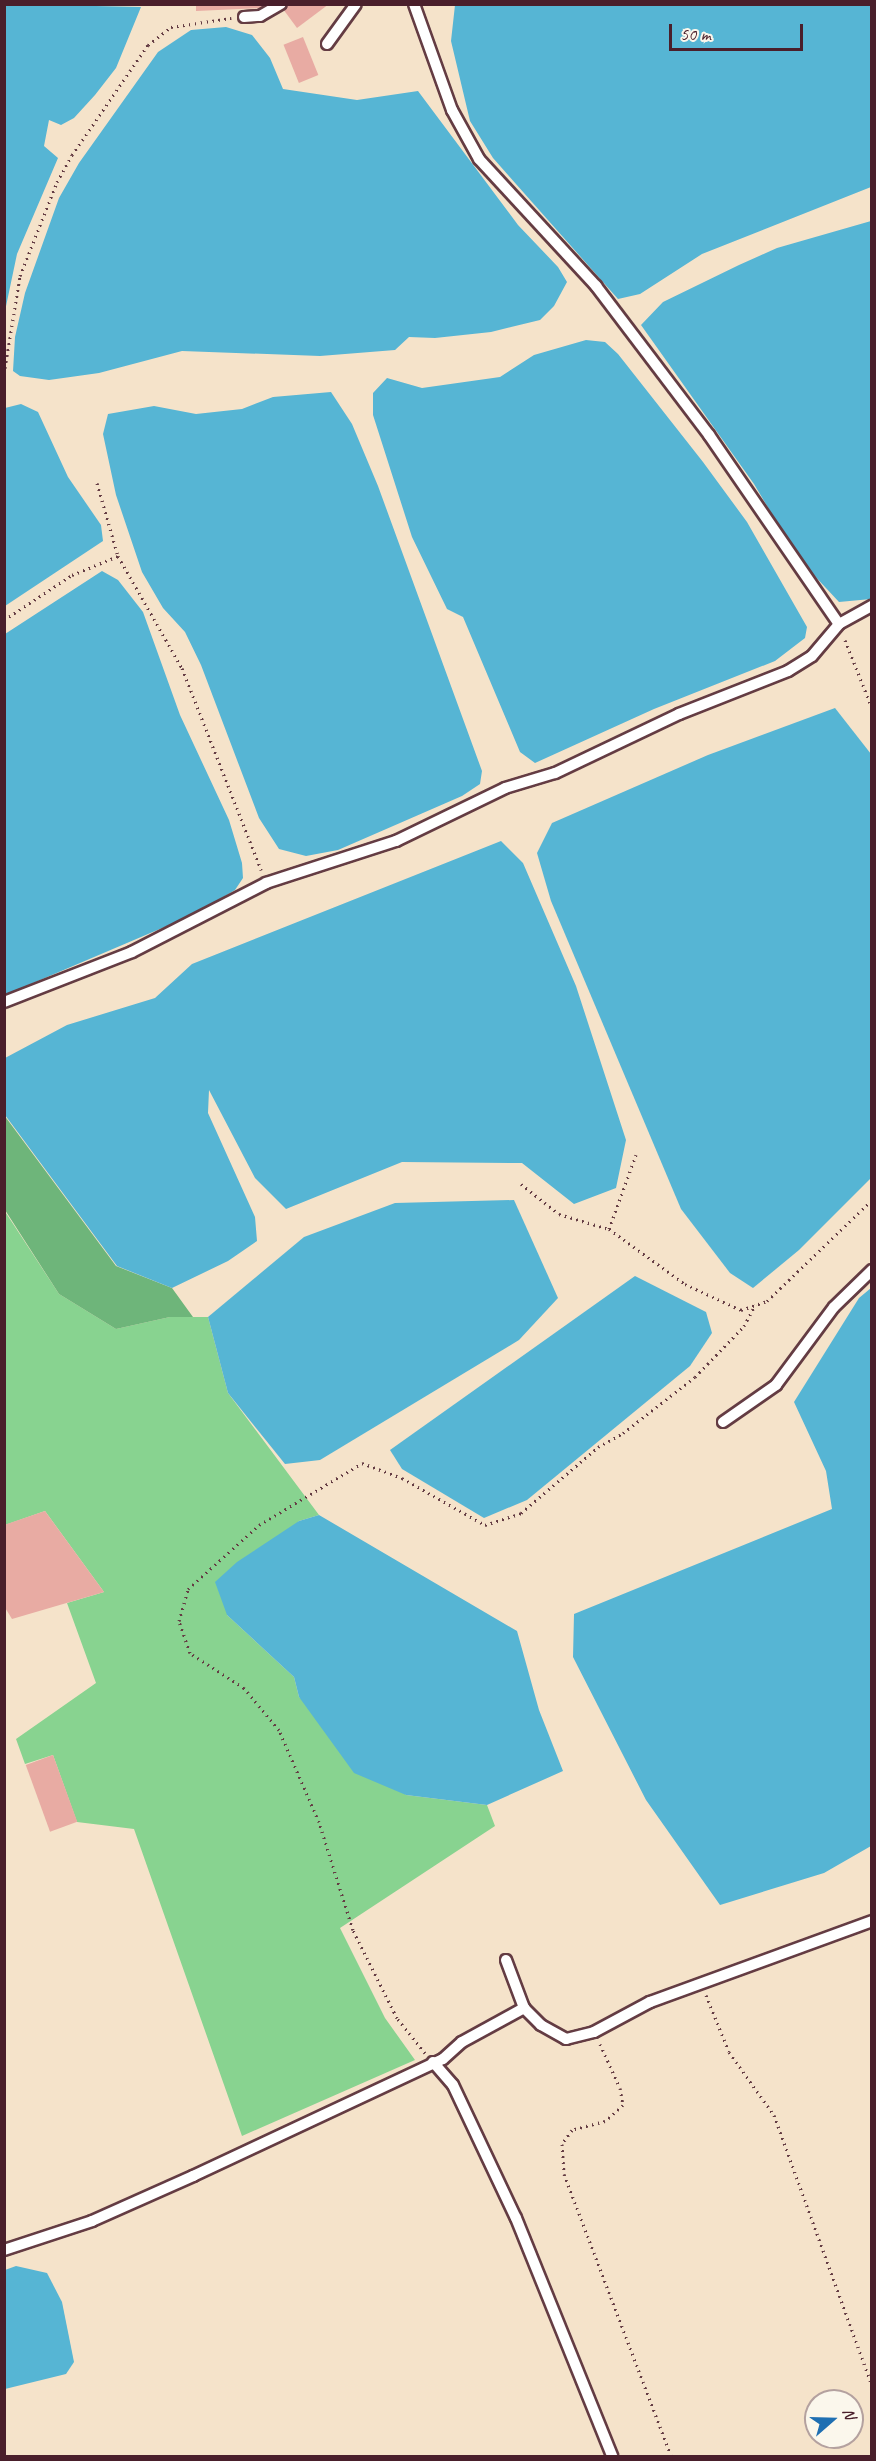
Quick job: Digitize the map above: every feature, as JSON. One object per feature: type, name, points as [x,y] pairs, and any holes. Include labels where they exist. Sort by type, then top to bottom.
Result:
[{"type":"lane","points":[[244,18],[260,16],[280,4]]},
{"type":"lane","points":[[327,44],[356,4]]},
{"type":"lane","points":[[414,4],[452,110],[479,159],[617,312],[709,435],[839,624]]},
{"type":"lane","points":[[4,1002],[132,952],[266,883],[396,841],[505,788],[555,773],[679,714],[788,671],[812,656],[839,624],[872,606]]},
{"type":"lane","points":[[723,1422],[776,1385],[834,1307],[872,1270]]},
{"type":"lane","points":[[506,1960],[524,2008],[541,2025],[566,2039],[594,2032],[650,2002],[872,1921]]},
{"type":"lane","points":[[4,2250],[92,2221],[433,2062],[524,2008]]},
{"type":"lane","points":[[433,2062],[453,2085],[516,2217],[612,2457]]},
{"type":"path","points":[[4,374],[11,315],[36,232],[57,182],[119,83],[148,45],[171,27],[208,18],[244,18]]},
{"type":"path","points":[[97,483],[118,556],[182,668],[266,883]]},
{"type":"path","points":[[4,620],[72,575],[118,556]]},
{"type":"path","points":[[839,624],[872,708]]},
{"type":"path","points":[[609,1229],[636,1155]]},
{"type":"path","points":[[521,1184],[559,1214],[609,1229],[685,1284],[741,1310],[767,1301],[872,1200]]},
{"type":"path","points":[[433,2062],[397,2018],[353,1930],[319,1822],[279,1730],[244,1688],[190,1653],[178,1621],[188,1589],[259,1525],[362,1463],[402,1478],[485,1525],[520,1513],[598,1447],[623,1434],[695,1377],[744,1326],[755,1305]]},
{"type":"path","points":[[701,1984],[729,2052],[774,2115],[872,2386]]},
{"type":"path","points":[[594,2032],[620,2088],[623,2105],[605,2121],[572,2130],[562,2144],[564,2174],[671,2457]]},
{"type":"green space","points":[[4,1115],[116,1266],[172,1288],[193,1317],[170,1317],[116,1329],[59,1294],[5,1210]]},
{"type":"green space","points":[[4,1210],[59,1294],[116,1329],[170,1317],[208,1317],[228,1393],[319,1515],[299,1521],[227,1615],[294,1677],[299,1697],[406,1795],[487,1805],[495,1826],[340,1928],[385,2018],[415,2060],[242,2136],[134,1829],[77,1822],[53,1755],[25,1764],[16,1739],[96,1683],[67,1603],[104,1592],[45,1511],[5,1525]]},
{"type":"water","points":[[5,4],[141,7],[116,68],[95,95],[74,118],[61,125],[49,120],[44,146],[58,158],[17,254],[5,311]]},
{"type":"water","points":[[455,5],[871,5],[871,187],[702,254],[640,294],[618,299],[493,158],[470,121],[451,41]]},
{"type":"water","points":[[226,27],[252,35],[270,58],[283,89],[357,100],[418,91],[518,225],[558,267],[567,282],[554,306],[540,320],[491,332],[435,338],[409,337],[395,350],[320,356],[182,351],[99,373],[49,380],[20,376],[13,371],[15,337],[25,293],[59,198],[79,163],[158,52],[191,30]]},
{"type":"water","points":[[871,221],[871,599],[839,602],[798,558],[754,484],[641,325],[663,302],[739,265],[777,248]]},
{"type":"water","points":[[586,340],[605,342],[618,354],[703,462],[747,522],[807,627],[805,638],[775,661],[654,709],[535,763],[520,752],[463,617],[447,609],[412,537],[373,415],[373,393],[387,378],[422,388],[500,377],[534,355]]},
{"type":"water","points":[[331,392],[352,424],[378,486],[482,771],[480,784],[462,796],[338,850],[306,856],[279,849],[259,818],[201,665],[185,632],[163,608],[142,572],[116,495],[103,434],[108,414],[154,406],[196,414],[242,409],[273,397]]},
{"type":"water","points":[[21,404],[38,412],[68,477],[101,525],[103,541],[5,606],[5,408]]},
{"type":"water","points":[[102,571],[118,580],[143,612],[180,715],[229,820],[242,863],[243,878],[235,890],[195,914],[5,995],[5,634]]},
{"type":"water","points":[[835,708],[871,754],[871,1178],[799,1250],[753,1288],[730,1273],[681,1209],[551,901],[537,853],[552,823],[708,755]]},
{"type":"water","points":[[501,841],[523,863],[576,986],[626,1140],[616,1188],[574,1204],[522,1163],[402,1162],[286,1209],[255,1178],[209,1090],[208,1113],[255,1217],[257,1241],[228,1261],[172,1288],[117,1266],[5,1115],[5,1058],[67,1025],[155,998],[192,964]]},
{"type":"water","points":[[514,1200],[558,1298],[519,1340],[320,1460],[285,1464],[228,1393],[208,1317],[304,1237],[395,1203]]},
{"type":"water","points":[[635,1276],[706,1312],[712,1333],[690,1366],[527,1500],[484,1518],[402,1469],[390,1450]]},
{"type":"water","points":[[871,1288],[871,1846],[824,1873],[720,1905],[646,1800],[573,1657],[574,1614],[832,1509],[826,1471],[794,1402],[859,1298]]},
{"type":"water","points":[[319,1515],[517,1631],[539,1710],[563,1771],[487,1805],[406,1795],[354,1773],[299,1697],[294,1677],[227,1615],[215,1582],[237,1562],[299,1521]]},
{"type":"water","points":[[16,2266],[47,2273],[62,2302],[74,2362],[66,2374],[5,2389],[5,2270]]},
{"type":"building","points":[[196,4],[263,4],[263,8],[196,11]]},
{"type":"building","points":[[289,4],[329,4],[297,28],[283,9]]},
{"type":"building","points":[[303,37],[318,75],[299,83],[284,45]]},
{"type":"building","points":[[45,1511],[104,1592],[12,1619],[4,1606],[4,1525]]},
{"type":"building","points":[[53,1755],[77,1822],[50,1832],[26,1765]]}]
